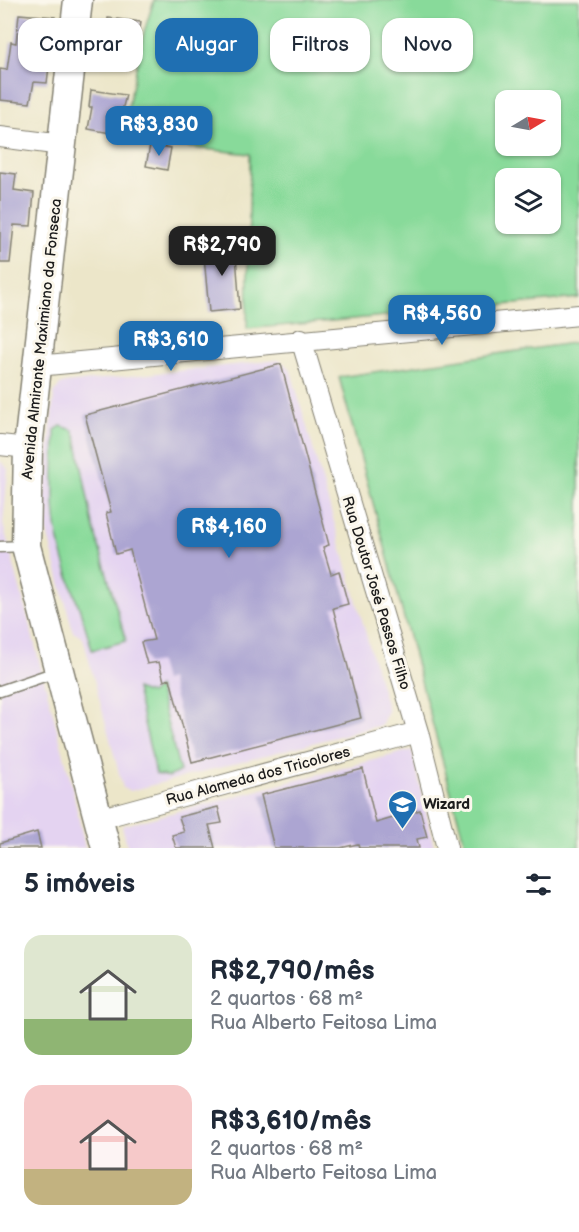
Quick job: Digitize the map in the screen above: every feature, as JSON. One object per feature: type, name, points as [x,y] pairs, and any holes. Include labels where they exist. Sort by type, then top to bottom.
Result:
[{"type":"main road","name":"Avenida Almirante Maximiano da Fonseca","points":[[78,0],[28,448],[13,546],[59,671],[106,848]]},
{"type":"street","points":[[0,137],[62,145]]},
{"type":"street","points":[[37,366],[301,339],[579,315]]},
{"type":"street","name":"Rua Doutor José Passos Filho","points":[[301,339],[418,732],[447,848]]},
{"type":"street","points":[[0,445],[28,448]]},
{"type":"street","name":"Rua Alameda dos Tricolores","points":[[98,819],[418,732]]},
{"type":"lane","points":[[0,691],[59,671]]},
{"type":"shaded area","points":[[279,360],[290,368],[388,711],[381,725],[130,791],[123,788],[83,638],[73,632],[46,528],[44,505],[54,394],[60,385],[65,383]]},
{"type":"shaded area","points":[[0,461],[8,469],[3,524],[71,782],[85,848],[0,848]]},
{"type":"shaded area","points":[[412,750],[434,848],[128,848],[122,826]]},
{"type":"green space","points":[[154,0],[579,0],[579,298],[247,329],[250,154],[121,140],[135,72],[143,72],[143,37]]},
{"type":"green space","points":[[579,342],[579,848],[466,848],[339,377]]},
{"type":"green space","points":[[61,426],[73,430],[76,437],[93,525],[126,641],[92,650],[61,551],[55,517],[55,430]]},
{"type":"green space","points":[[158,687],[180,771],[169,777],[156,774],[136,689],[150,694]]},
{"type":"building","points":[[19,14],[55,17],[55,18],[19,18]]},
{"type":"building","points":[[18,24],[18,72],[48,72],[47,83],[34,82],[30,103],[0,100],[0,69],[7,70],[11,42],[16,43]]},
{"type":"building","points":[[91,90],[126,95],[116,134],[88,129],[92,107],[89,107]]},
{"type":"building","points":[[150,145],[171,148],[167,170],[146,166]]},
{"type":"building","points":[[0,172],[16,174],[14,190],[34,193],[31,226],[14,225],[10,263],[0,263]]},
{"type":"building","points":[[235,242],[240,309],[209,312],[203,245]]},
{"type":"building","points":[[281,364],[329,545],[323,547],[331,574],[339,571],[348,604],[333,608],[361,718],[192,762],[170,679],[164,681],[159,662],[147,664],[141,642],[154,640],[130,550],[116,554],[106,513],[111,512],[85,415]]},
{"type":"building","points":[[363,769],[376,823],[420,810],[427,837],[417,839],[419,848],[359,848],[358,844],[340,848],[274,848],[261,795]]},
{"type":"building","points":[[218,807],[222,823],[209,825],[215,848],[176,848],[172,835],[184,832],[179,817]]},
{"type":"building","points":[[37,832],[41,848],[0,848],[0,843]]},
{"type":"place","name":"Wizard","points":[[402,830]]}]
